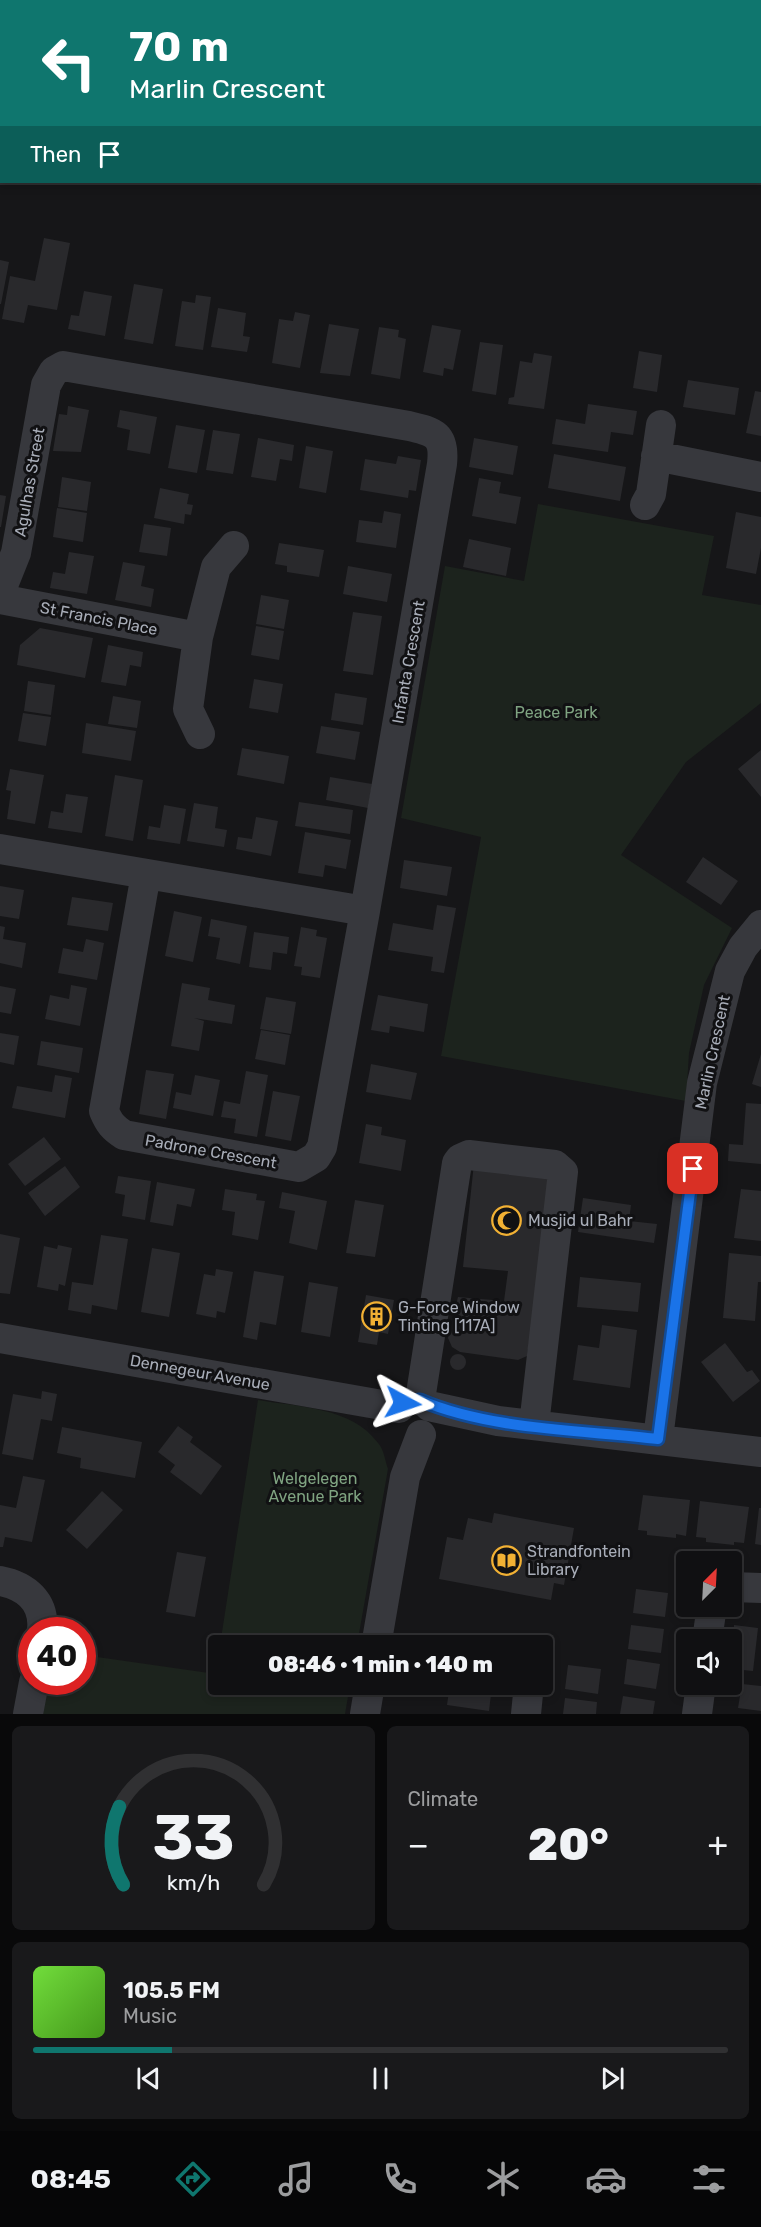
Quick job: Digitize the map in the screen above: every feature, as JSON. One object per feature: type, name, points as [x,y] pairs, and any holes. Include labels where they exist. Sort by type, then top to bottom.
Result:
[{"type":"street","name":"Infanta Crescent","points":[[54,371],[63,366],[193,387],[427,430],[437,435],[441,442],[442,464],[364,911]]},
{"type":"street","name":"Agulhas Street","points":[[0,593],[16,554],[46,385],[54,371]]},
{"type":"street","points":[[645,505],[651,494],[661,425]]},
{"type":"street","points":[[656,456],[761,477]]},
{"type":"street","points":[[200,734],[188,709],[198,637],[216,567],[234,546]]},
{"type":"street","name":"St Francis Place","points":[[0,599],[198,637]]},
{"type":"street","points":[[0,849],[364,911]]},
{"type":"street","name":"Padrone Crescent","points":[[146,874],[104,1111],[108,1121],[113,1128],[124,1135],[299,1167],[316,1157],[322,1147],[364,911]]},
{"type":"street","name":"Marlin Crescent","points":[[658,1439],[702,1083],[730,971],[743,947],[761,925]]},
{"type":"street","points":[[378,1635],[458,1163],[460,1159],[470,1155],[555,1165],[563,1172],[534,1425]]},
{"type":"street","name":"Dennegeur Avenue","points":[[0,1338],[416,1418],[480,1418],[761,1452]]},
{"type":"street","points":[[0,1581],[22,1589],[39,1605],[42,1617]]},
{"type":"street","points":[[742,1587],[761,1588]]},
{"type":"street","points":[[28,1714],[32,1695]]},
{"type":"street","points":[[364,1714],[368,1695]]},
{"type":"street","points":[[526,1714],[528,1695]]},
{"type":"street","points":[[697,1714],[700,1695]]},
{"type":"green space","name":"Peace Park","points":[[538,504],[714,536],[702,595],[761,605],[761,703],[686,762],[621,855],[732,928],[704,985],[689,1053],[686,1101],[441,1056],[481,837],[401,818],[445,566],[524,581]]},
{"type":"green space","name":"Welgelegen Avenue Park","points":[[258,1400],[307,1407],[339,1415],[354,1422],[367,1431],[380,1446],[388,1469],[359,1635],[222,1635]]},
{"type":"green space","points":[[96,1657],[208,1673],[208,1695],[348,1695],[345,1714],[43,1714],[46,1695],[96,1695]]},
{"type":"building","points":[[44,238],[70,243],[57,310],[28,305],[24,323],[2,319],[10,276],[35,281]]},
{"type":"building","points":[[0,260],[9,262],[1,304],[0,304]]},
{"type":"building","points":[[134,284],[163,289],[153,344],[124,339]]},
{"type":"building","points":[[84,291],[112,296],[105,336],[68,329],[71,315],[79,316]]},
{"type":"building","points":[[196,295],[211,297],[203,350],[175,346],[182,301],[195,303]]},
{"type":"building","points":[[218,308],[246,313],[243,336],[250,337],[247,352],[211,347]]},
{"type":"building","points":[[295,312],[310,315],[300,368],[272,363],[279,319],[293,321]]},
{"type":"building","points":[[329,324],[359,329],[350,376],[320,373]]},
{"type":"building","points":[[432,325],[461,330],[453,370],[444,368],[443,376],[423,372]]},
{"type":"building","points":[[379,327],[399,330],[398,337],[406,339],[400,379],[371,374]]},
{"type":"building","points":[[480,342],[503,345],[496,395],[472,391]]},
{"type":"building","points":[[639,351],[662,355],[657,392],[633,388]]},
{"type":"building","points":[[534,353],[552,356],[544,409],[508,404],[509,398],[514,397],[520,361],[532,363]]},
{"type":"building","points":[[688,380],[739,388],[735,415],[683,407]]},
{"type":"building","points":[[755,391],[761,392],[761,436],[746,433]]},
{"type":"building","points":[[588,404],[637,411],[633,435],[611,432],[608,452],[552,444],[556,419],[585,424]]},
{"type":"building","points":[[68,406],[89,410],[81,452],[53,451],[59,414],[67,415]]},
{"type":"building","points":[[120,410],[157,417],[150,454],[127,450],[130,430],[117,427]]},
{"type":"building","points":[[176,425],[205,430],[197,473],[168,468]]},
{"type":"building","points":[[213,430],[240,434],[233,474],[206,470]]},
{"type":"building","points":[[258,438],[294,445],[292,461],[280,459],[276,481],[251,477]]},
{"type":"building","points":[[474,438],[518,446],[513,475],[469,467]]},
{"type":"building","points":[[306,446],[333,451],[326,493],[299,488]]},
{"type":"building","points":[[554,454],[626,467],[620,501],[548,488]]},
{"type":"building","points":[[398,456],[421,460],[416,491],[409,490],[408,498],[360,490],[365,459],[396,464]]},
{"type":"building","points":[[62,477],[91,482],[87,511],[58,507]]},
{"type":"building","points":[[479,478],[501,482],[499,493],[521,497],[516,524],[472,516]]},
{"type":"building","points":[[160,488],[189,494],[187,504],[193,505],[191,515],[185,514],[184,524],[154,518]]},
{"type":"building","points":[[0,495],[6,496],[1,527],[0,527]]},
{"type":"building","points":[[57,508],[87,513],[83,542],[53,537]]},
{"type":"building","points":[[384,511],[401,514],[396,548],[356,542],[359,520],[382,523]]},
{"type":"building","points":[[736,512],[761,517],[761,548],[756,574],[726,568]]},
{"type":"building","points":[[144,524],[171,528],[167,556],[139,552]]},
{"type":"building","points":[[469,539],[511,548],[506,576],[463,567]]},
{"type":"building","points":[[279,543],[324,550],[319,577],[287,572],[287,566],[275,564]]},
{"type":"building","points":[[69,552],[94,556],[87,594],[50,588],[53,572],[65,574]]},
{"type":"building","points":[[123,562],[145,566],[141,586],[154,589],[151,607],[115,600]]},
{"type":"building","points":[[348,566],[392,574],[387,602],[343,594]]},
{"type":"building","points":[[261,595],[289,600],[284,629],[256,624]]},
{"type":"building","points":[[353,612],[382,616],[373,675],[343,671]]},
{"type":"building","points":[[256,626],[284,631],[279,660],[251,655]]},
{"type":"building","points":[[40,628],[93,638],[85,678],[17,665],[20,645]]},
{"type":"building","points":[[108,645],[143,652],[141,667],[130,665],[126,686],[101,682]]},
{"type":"building","points":[[254,679],[283,684],[278,713],[249,708]]},
{"type":"building","points":[[28,681],[55,685],[51,715],[24,711]]},
{"type":"building","points":[[335,693],[367,698],[363,725],[331,720]]},
{"type":"building","points":[[113,696],[141,701],[137,728],[108,724]]},
{"type":"building","points":[[23,713],[51,717],[46,746],[18,741]]},
{"type":"building","points":[[86,723],[136,731],[131,761],[82,753]]},
{"type":"building","points":[[321,726],[360,732],[355,760],[316,753]]},
{"type":"building","points":[[242,748],[289,756],[284,784],[237,775]]},
{"type":"building","points":[[761,750],[761,797],[738,769]]},
{"type":"building","points":[[10,769],[44,775],[35,824],[7,819],[11,791],[6,790]]},
{"type":"building","points":[[115,775],[143,780],[133,841],[105,836]]},
{"type":"building","points":[[330,777],[372,784],[368,808],[326,800]]},
{"type":"building","points":[[66,794],[88,797],[82,833],[48,828],[51,811],[63,813]]},
{"type":"building","points":[[299,802],[353,810],[350,834],[295,826]]},
{"type":"building","points":[[194,803],[218,807],[215,828],[227,830],[224,847],[187,841]]},
{"type":"building","points":[[164,805],[186,809],[180,844],[147,839],[149,826],[160,828]]},
{"type":"building","points":[[256,817],[278,821],[271,856],[236,849],[238,837],[252,839]]},
{"type":"building","points":[[305,832],[351,840],[346,869],[325,865],[323,877],[298,873]]},
{"type":"building","points":[[703,857],[738,881],[721,905],[686,882]]},
{"type":"building","points":[[404,860],[452,867],[447,896],[400,888]]},
{"type":"building","points":[[0,886],[24,890],[19,919],[0,916]]},
{"type":"building","points":[[72,897],[113,903],[108,931],[67,925]]},
{"type":"building","points":[[437,905],[456,908],[444,973],[431,971],[433,957],[388,950],[393,923],[433,930]]},
{"type":"building","points":[[174,911],[202,917],[193,962],[165,956]]},
{"type":"building","points":[[211,919],[247,926],[240,964],[216,959],[220,938],[208,936]]},
{"type":"building","points":[[0,926],[5,927],[3,939],[26,943],[22,968],[0,963]]},
{"type":"building","points":[[301,927],[317,930],[316,936],[327,938],[320,978],[301,975],[302,967],[294,966]]},
{"type":"building","points":[[254,932],[289,937],[287,954],[273,952],[271,970],[249,967]]},
{"type":"building","points":[[86,939],[104,943],[97,980],[58,973],[63,948],[83,952]]},
{"type":"building","points":[[182,983],[210,988],[208,1000],[235,1005],[232,1024],[194,1018],[204,1021],[199,1051],[171,1046]]},
{"type":"building","points":[[71,985],[87,988],[80,1026],[45,1019],[50,995],[69,999]]},
{"type":"building","points":[[0,986],[16,989],[11,1014],[0,1012]]},
{"type":"building","points":[[378,995],[428,1004],[424,1032],[390,1026],[389,1033],[371,1030]]},
{"type":"building","points":[[266,997],[296,1002],[291,1034],[260,1029]]},
{"type":"building","points":[[261,1030],[290,1035],[285,1065],[255,1059]]},
{"type":"building","points":[[0,1033],[19,1036],[14,1065],[0,1062]]},
{"type":"building","points":[[41,1041],[83,1048],[79,1073],[37,1065]]},
{"type":"building","points":[[761,1054],[761,1087],[752,1084]]},
{"type":"building","points":[[371,1064],[417,1073],[411,1100],[366,1092]]},
{"type":"building","points":[[146,1070],[174,1074],[166,1119],[139,1114]]},
{"type":"building","points":[[246,1071],[268,1075],[257,1137],[234,1133],[236,1119],[221,1117],[224,1101],[240,1104]]},
{"type":"building","points":[[55,1075],[72,1078],[65,1118],[12,1108],[17,1086],[52,1092]]},
{"type":"building","points":[[195,1075],[220,1080],[213,1116],[173,1108],[176,1092],[191,1095]]},
{"type":"building","points":[[273,1091],[300,1096],[291,1141],[265,1136]]},
{"type":"building","points":[[746,1103],[761,1104],[761,1164],[728,1161],[729,1144],[743,1145]]},
{"type":"building","points":[[366,1124],[382,1127],[381,1135],[406,1140],[401,1171],[359,1163]]},
{"type":"building","points":[[44,1137],[61,1159],[25,1186],[8,1164]]},
{"type":"building","name":"Musjid ul Bahr","points":[[474,1163],[553,1173],[527,1356],[518,1360],[460,1352],[452,1347],[448,1338],[458,1297],[504,1301],[508,1271],[463,1267]]},
{"type":"building","points":[[65,1166],[80,1187],[45,1216],[28,1193]]},
{"type":"building","points":[[118,1176],[151,1181],[145,1220],[122,1216],[125,1195],[115,1193]]},
{"type":"building","points":[[157,1182],[195,1189],[191,1207],[177,1204],[173,1226],[150,1222]]},
{"type":"building","points":[[225,1189],[257,1194],[256,1200],[265,1201],[258,1240],[232,1235],[235,1212],[222,1210]]},
{"type":"building","points":[[741,1189],[761,1191],[761,1241],[734,1238]]},
{"type":"building","points":[[282,1192],[327,1201],[317,1250],[289,1243],[295,1211],[279,1208]]},
{"type":"building","points":[[583,1198],[631,1205],[629,1221],[657,1224],[654,1243],[578,1232]]},
{"type":"building","points":[[355,1200],[384,1205],[375,1257],[346,1253]]},
{"type":"building","points":[[0,1234],[20,1238],[10,1294],[0,1293]]},
{"type":"building","points":[[101,1235],[128,1239],[117,1310],[92,1305],[91,1314],[68,1310],[72,1282],[93,1285]]},
{"type":"building","points":[[58,1245],[72,1248],[65,1286],[59,1284],[58,1291],[37,1287],[44,1246],[57,1249]]},
{"type":"building","points":[[152,1248],[180,1253],[169,1317],[141,1312]]},
{"type":"building","points":[[729,1253],[761,1256],[761,1282],[758,1282],[755,1321],[723,1318]]},
{"type":"building","points":[[216,1269],[233,1272],[225,1313],[217,1311],[216,1318],[196,1314],[204,1274],[215,1276]]},
{"type":"building","points":[[254,1271],[284,1276],[276,1325],[260,1322],[257,1340],[243,1337]]},
{"type":"building","points":[[580,1277],[641,1283],[638,1312],[577,1307]]},
{"type":"building","points":[[309,1282],[338,1287],[330,1337],[301,1332]]},
{"type":"building","name":"G-Force Window Tinting [117A]","points":[[366,1295],[394,1300],[388,1334],[379,1332],[377,1345],[358,1342]]},
{"type":"building","points":[[602,1325],[637,1330],[630,1388],[573,1380],[578,1345],[599,1348]]},
{"type":"building","points":[[725,1343],[747,1372],[752,1370],[760,1381],[733,1402],[701,1362]]},
{"type":"building","points":[[458,1354],[466,1362],[458,1370],[450,1362]]},
{"type":"building","points":[[42,1391],[57,1394],[52,1421],[41,1419],[33,1460],[2,1454],[13,1394],[41,1399]]},
{"type":"building","points":[[178,1426],[193,1437],[190,1442],[222,1466],[201,1495],[170,1472],[175,1465],[158,1452]]},
{"type":"building","points":[[62,1427],[142,1442],[135,1478],[80,1468],[81,1458],[57,1453]]},
{"type":"building","points":[[23,1476],[45,1480],[32,1542],[5,1537],[3,1547],[0,1547],[0,1505],[16,1508]]},
{"type":"building","points":[[102,1491],[123,1510],[87,1549],[66,1530]]},
{"type":"building","points":[[643,1495],[690,1500],[686,1536],[676,1534],[676,1538],[647,1535],[647,1531],[638,1530]]},
{"type":"building","points":[[700,1501],[749,1507],[744,1543],[734,1542],[734,1545],[706,1542],[706,1538],[696,1537]]},
{"type":"building","points":[[759,1508],[761,1508],[761,1545],[755,1544]]},
{"type":"building","name":"Strandfontein Library","points":[[494,1513],[574,1528],[564,1585],[554,1583],[551,1600],[439,1579],[447,1537],[463,1540],[468,1518],[492,1523]]},
{"type":"building","points":[[177,1552],[206,1557],[195,1617],[166,1612]]},
{"type":"building","points":[[636,1589],[668,1593],[665,1617],[633,1613]]},
{"type":"building","points":[[631,1625],[664,1629],[661,1653],[628,1649]]},
{"type":"building","points":[[734,1625],[758,1628],[753,1671],[742,1670],[742,1629],[734,1629]]},
{"type":"building","points":[[627,1659],[660,1664],[656,1689],[624,1684]]},
{"type":"building","points":[[568,1665],[601,1669],[598,1694],[565,1689]]},
{"type":"building","points":[[742,1684],[761,1686],[761,1711],[738,1708],[742,1695]]},
{"type":"building","points":[[448,1695],[491,1695],[489,1711],[447,1705]]},
{"type":"building","points":[[623,1696],[655,1701],[653,1714],[620,1714]]},
{"type":"building","points":[[565,1698],[597,1702],[596,1714],[563,1714]]},
{"type":"place","name":"Musjid ul Bahr","points":[[507,1220]]},
{"type":"place","name":"G-Force Window Tinting [117A]","points":[[377,1316]]},
{"type":"place","name":"Strandfontein Library","points":[[506,1560]]},
{"type":"route","points":[[403,1403],[414,1399],[425,1402],[429,1406],[480,1418],[658,1439],[693,1169]]}]
